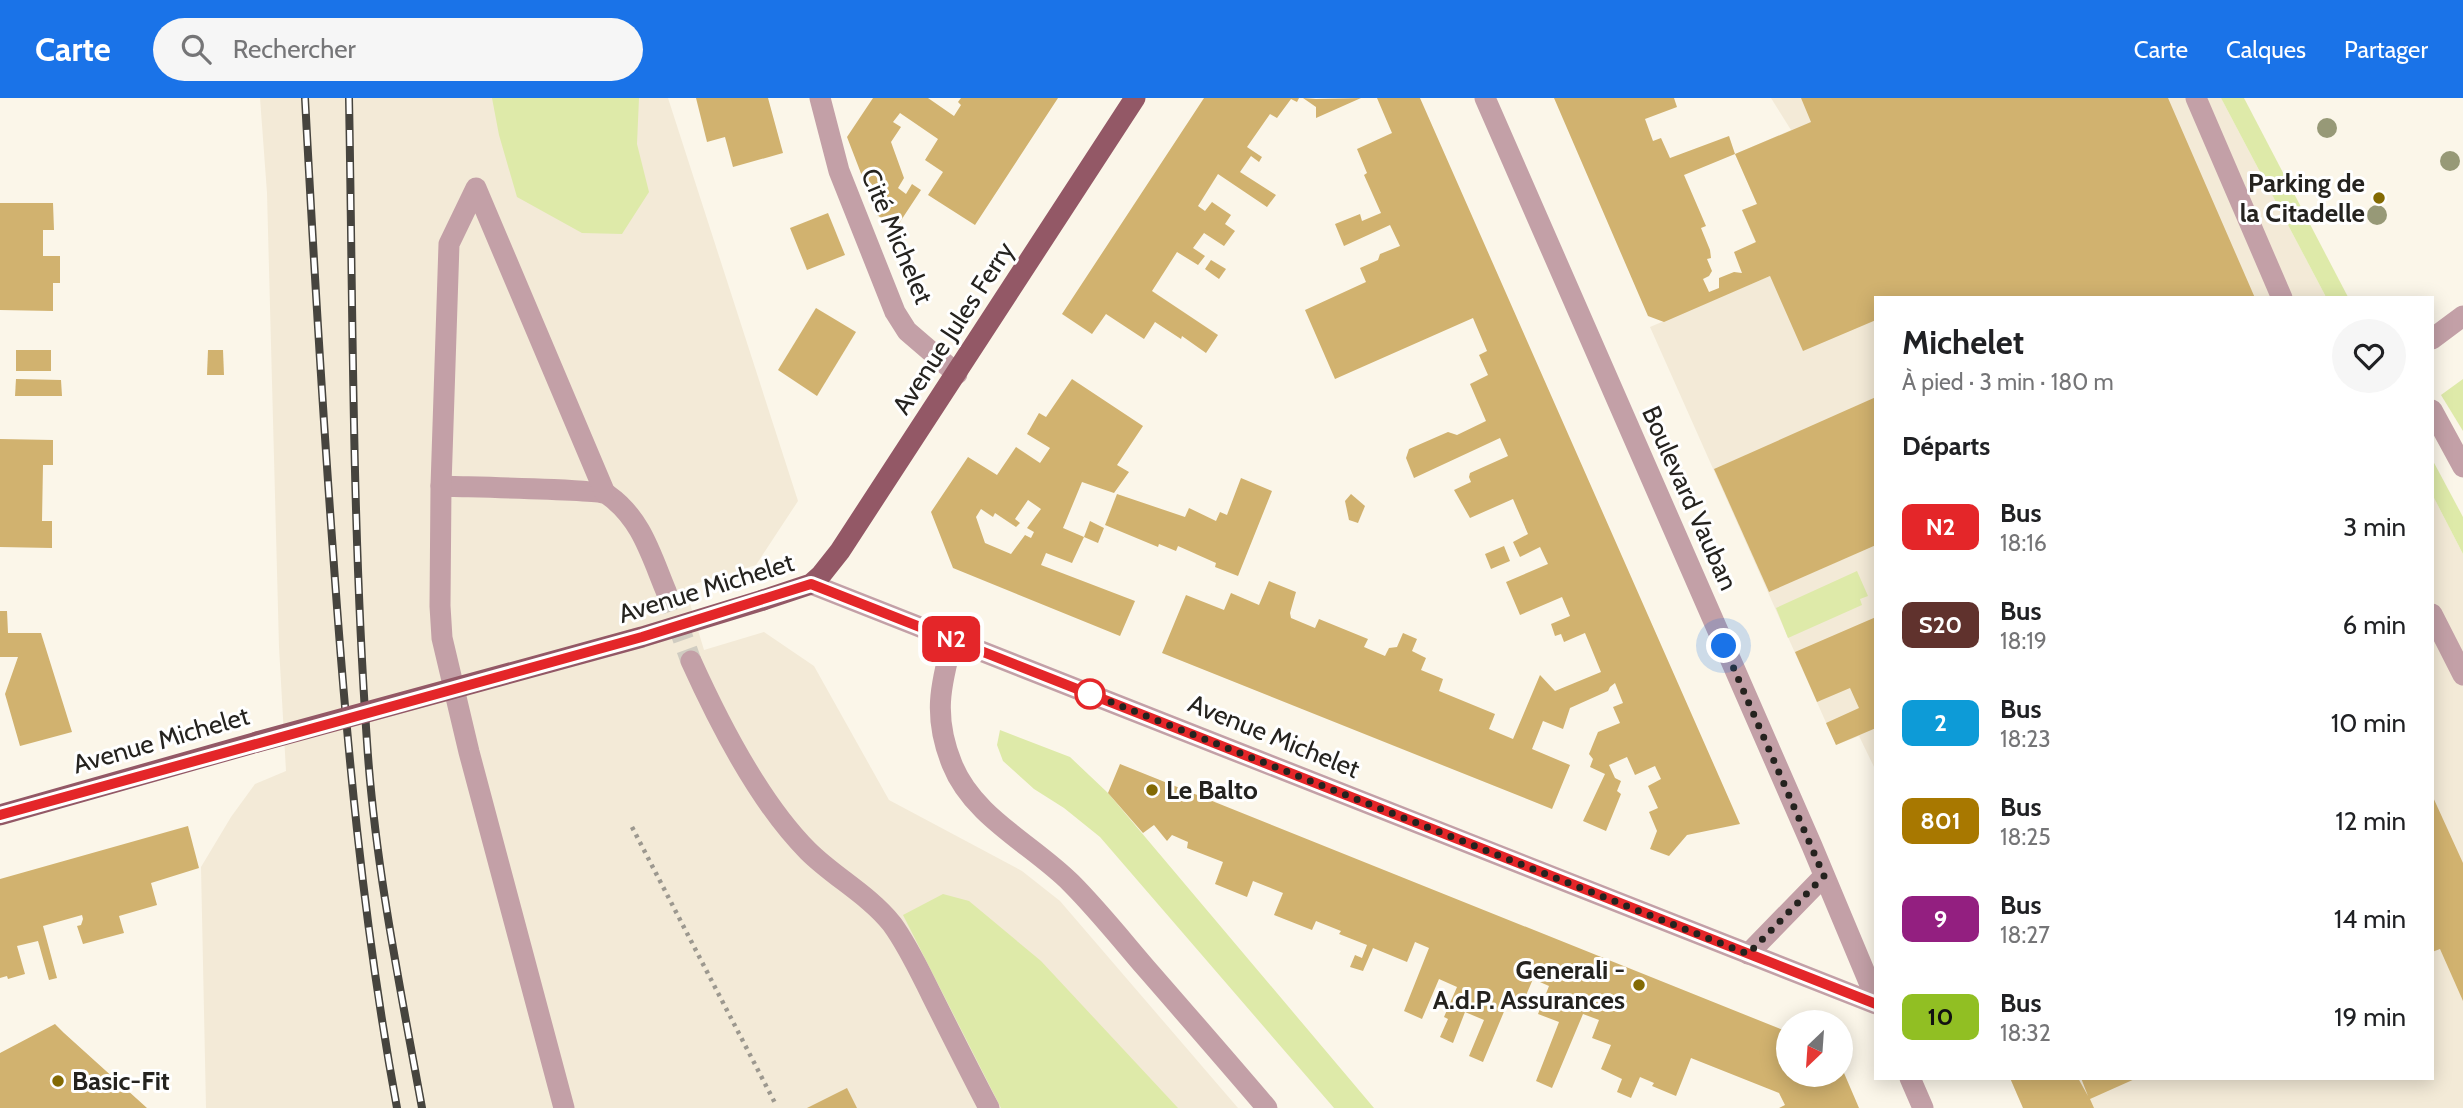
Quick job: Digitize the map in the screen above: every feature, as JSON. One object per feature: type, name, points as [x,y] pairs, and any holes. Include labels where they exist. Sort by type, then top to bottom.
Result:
[{"type":"main road","name":"Avenue Jules Ferry","points":[[811,584],[840,551],[1135,98]]},
{"type":"main road","name":"Avenue Michelet","points":[[0,815],[642,637],[811,584]]},
{"type":"street","name":"Cité Michelet","points":[[820,98],[846,192],[895,312],[907,331],[957,374]]},
{"type":"street","name":"Boulevard Vauban","points":[[1485,98],[1824,876],[1874,997]]},
{"type":"street","points":[[2196,98],[2281,296]]},
{"type":"street","points":[[564,1108],[469,752],[442,638],[441,486],[449,244],[476,188],[605,493],[630,515],[639,528],[666,591]]},
{"type":"street","points":[[2434,338],[2463,316]]},
{"type":"street","points":[[2434,414],[2463,467]]},
{"type":"street","points":[[441,486],[605,493]]},
{"type":"street","name":"Avenue Michelet","points":[[811,584],[1874,1001]]},
{"type":"street","points":[[2434,618],[2463,676]]},
{"type":"street","points":[[953,639],[942,678],[939,719],[952,766],[966,789],[994,819],[1076,888],[1267,1108]]},
{"type":"street","points":[[691,661],[706,695],[765,798],[789,830],[825,867],[874,905],[903,940],[989,1108]]},
{"type":"street","points":[[1748,954],[1824,876]]},
{"type":"street","points":[[1911,1080],[1923,1108]]},
{"type":"path","points":[[632,827],[775,1103]]},
{"type":"shaded area","points":[[260,98],[668,98],[798,501],[756,565],[685,587],[704,650],[764,632],[814,666],[889,800],[1022,871],[1060,901],[1238,1108],[206,1108],[201,867],[231,817],[255,784],[286,771],[279,647],[267,193]]},
{"type":"shaded area","points":[[1771,98],[2221,98],[2325,296],[1874,296],[1874,767],[1859,736],[1836,745],[1650,327],[1770,276],[1742,210],[1757,204],[1735,154],[1791,130]]},
{"type":"shaded area","points":[[2434,498],[2463,554],[2463,1108],[2023,1108],[2011,1080],[2434,1080]]},
{"type":"green space","points":[[492,98],[639,98],[637,144],[649,192],[622,234],[582,233],[517,197],[499,135]]},
{"type":"green space","points":[[2221,98],[2244,98],[2347,296],[2325,296]]},
{"type":"green space","points":[[2463,379],[2463,431],[2441,395]]},
{"type":"green space","points":[[2434,463],[2463,517],[2463,554],[2434,498]]},
{"type":"green space","points":[[1857,571],[1868,596],[1860,599],[1862,605],[1788,638],[1776,608]]},
{"type":"green space","points":[[1000,730],[1070,757],[1108,793],[1374,1108],[1334,1108],[1100,837],[1064,808],[1034,789],[1003,761],[997,745]]},
{"type":"green space","points":[[943,894],[969,901],[1041,961],[1178,1108],[1001,1108],[903,915]]},
{"type":"building","points":[[696,98],[768,98],[783,153],[733,167],[725,137],[707,142]]},
{"type":"building","points":[[873,98],[928,98],[954,116],[961,105],[958,102],[961,98],[1058,98],[975,225],[928,195],[943,172],[925,160],[938,139],[900,113],[893,122],[901,127],[891,142],[904,178],[898,188],[906,194],[912,184],[921,190],[896,228],[877,215],[847,137]]},
{"type":"building","points":[[1204,98],[1299,98],[1297,102],[1291,99],[1277,118],[1270,114],[1247,147],[1262,157],[1259,162],[1251,156],[1240,172],[1276,195],[1267,207],[1218,174],[1198,206],[1205,211],[1212,202],[1231,215],[1225,224],[1235,231],[1224,246],[1204,233],[1193,248],[1205,256],[1198,265],[1177,252],[1152,291],[1218,335],[1206,353],[1155,322],[1144,339],[1106,314],[1092,334],[1062,314]]},
{"type":"building","points":[[1303,98],[1361,98],[1316,118],[1316,107]]},
{"type":"building","points":[[1377,98],[1420,98],[1740,824],[1687,835],[1669,856],[1650,849],[1657,831],[1649,812],[1658,808],[1648,786],[1661,779],[1655,766],[1635,775],[1627,757],[1609,765],[1615,778],[1621,781],[1617,791],[1621,794],[1606,831],[1583,821],[1605,774],[1590,767],[1593,759],[1589,754],[1598,732],[1620,723],[1613,707],[1623,703],[1615,683],[1608,691],[1570,708],[1563,729],[1543,721],[1532,749],[1570,765],[1552,809],[1162,653],[1186,595],[1224,610],[1231,593],[1259,605],[1269,581],[1296,592],[1291,618],[1315,628],[1319,619],[1368,639],[1364,647],[1385,656],[1389,648],[1397,647],[1403,633],[1417,639],[1412,651],[1426,658],[1421,670],[1443,679],[1439,691],[1495,714],[1489,729],[1513,739],[1540,675],[1555,691],[1601,672],[1585,633],[1564,642],[1561,634],[1555,636],[1551,624],[1570,616],[1562,597],[1520,615],[1506,582],[1548,564],[1540,547],[1520,557],[1513,542],[1528,534],[1513,499],[1470,518],[1454,490],[1471,482],[1470,473],[1508,456],[1500,438],[1414,478],[1406,458],[1409,449],[1448,432],[1457,435],[1486,421],[1470,384],[1488,375],[1479,355],[1487,351],[1473,318],[1335,379],[1305,310],[1366,282],[1360,268],[1378,260],[1380,254],[1400,246],[1390,225],[1344,246],[1335,224],[1360,214],[1362,221],[1381,213],[1364,175],[1367,173],[1357,149],[1392,133]]},
{"type":"building","points":[[1554,98],[1674,98],[1677,107],[1645,119],[1653,141],[1661,138],[1670,158],[1729,136],[1735,154],[1811,122],[1801,98],[2168,98],[2254,296],[1874,296],[1874,321],[1803,351],[1770,276],[1664,322],[1648,316]],"holes":[[[1735,154],[1757,204],[1742,210],[1756,242],[1734,252],[1742,273],[1734,272],[1719,278],[1719,288],[1709,292],[1703,279],[1712,271],[1707,259],[1711,258],[1710,250],[1701,228],[1706,226],[1684,175]]]},
{"type":"building","points":[[0,203],[53,203],[54,230],[43,230],[43,256],[60,256],[60,283],[53,283],[53,311],[0,310]]},
{"type":"building","points":[[828,213],[845,255],[807,270],[790,228]]},
{"type":"building","points":[[1211,260],[1226,269],[1219,279],[1205,269]]},
{"type":"building","points":[[816,308],[856,332],[817,396],[778,370]]},
{"type":"building","points":[[16,350],[51,350],[51,371],[16,371]]},
{"type":"building","points":[[208,350],[223,350],[224,375],[207,375]]},
{"type":"building","points":[[16,379],[61,380],[62,396],[15,396]]},
{"type":"building","points":[[1072,379],[1143,426],[1117,465],[1129,472],[1114,493],[1082,482],[1063,528],[1084,537],[1072,563],[1046,553],[1041,565],[1135,601],[1120,636],[953,568],[931,512],[968,457],[997,475],[1016,447],[1040,463],[1050,448],[1027,434],[1039,413],[1046,417]],"holes":[[[1028,500],[1041,509],[1027,528],[1034,532],[1031,538],[1025,535],[1011,554],[985,543],[976,517],[981,509],[993,517],[995,513],[1016,527],[1020,523],[1015,519]]]},
{"type":"building","points":[[1874,398],[1874,546],[1769,592],[1714,469]]},
{"type":"building","points":[[0,439],[53,440],[53,465],[43,465],[42,521],[52,521],[52,548],[0,547]]},
{"type":"building","points":[[1241,478],[1272,491],[1238,576],[1215,567],[1216,563],[1178,546],[1176,551],[1159,544],[1158,547],[1105,525],[1117,494],[1185,517],[1189,508],[1216,521],[1220,512],[1227,515]]},
{"type":"building","points":[[1351,494],[1365,506],[1358,523],[1349,520],[1345,501]]},
{"type":"building","points":[[1090,521],[1104,528],[1098,543],[1084,537]]},
{"type":"building","points":[[1504,546],[1510,561],[1491,569],[1485,554]]},
{"type":"building","points":[[0,611],[7,611],[8,633],[41,633],[72,732],[20,746],[5,694],[18,657],[0,657]]},
{"type":"building","points":[[1874,618],[1874,729],[1836,745],[1826,723],[1859,708],[1850,688],[1817,702],[1795,652]]},
{"type":"building","points":[[1120,764],[1776,1027],[1776,1087],[1850,1087],[1859,1108],[1779,1108],[1785,1105],[1779,1093],[1691,1058],[1676,1096],[1652,1086],[1654,1083],[1640,1077],[1631,1098],[1617,1092],[1622,1079],[1601,1069],[1611,1045],[1592,1038],[1599,1020],[1583,1014],[1552,1088],[1536,1081],[1559,1022],[1538,1014],[1549,986],[1533,979],[1521,1007],[1508,1002],[1483,1062],[1469,1056],[1484,1020],[1465,1012],[1453,1043],[1440,1037],[1448,1019],[1444,1017],[1457,987],[1439,979],[1422,1019],[1404,1011],[1429,948],[1415,942],[1407,962],[1373,948],[1363,971],[1350,967],[1355,955],[1362,958],[1367,945],[1316,921],[1312,930],[1274,915],[1283,893],[1253,881],[1247,897],[1215,884],[1223,862],[1187,848],[1188,842],[1172,835],[1167,841],[1154,825],[1143,833],[1108,793]]},
{"type":"building","points":[[2434,799],[2463,863],[2463,1001],[2440,949],[2434,951]]},
{"type":"building","points":[[188,826],[199,868],[151,883],[157,905],[119,916],[124,933],[83,944],[77,926],[81,925],[82,915],[43,926],[57,978],[49,980],[38,941],[17,946],[25,974],[8,979],[7,976],[0,978],[0,879]]},
{"type":"building","name":"Basic-Fit","points":[[55,1024],[147,1108],[0,1108],[0,1053]]},
{"type":"building","points":[[2011,1080],[2079,1080],[2088,1096],[2082,1080],[2133,1080],[2090,1099],[2094,1108],[2023,1108]]},
{"type":"building","points":[[847,1088],[857,1108],[807,1108]]},
{"type":"tunnel","points":[[666,591],[691,661]]},
{"type":"railway","points":[[305,98],[325,439],[350,761],[374,970],[397,1108]]},
{"type":"railway","points":[[349,98],[356,501],[367,742],[382,880],[422,1108]]},
{"type":"bus line","name":"N2","points":[[0,815],[642,637],[811,584],[1874,1003]]},
{"type":"place","name":"Parking de la Citadelle","points":[[2379,198]]},
{"type":"place","name":"Le Balto","points":[[1152,790]]},
{"type":"place","name":"Generali - A.d.P. Assurances","points":[[1639,985]]},
{"type":"place","name":"Basic-Fit","points":[[58,1081]]},
{"type":"route","points":[[1090,694],[1083,691],[1748,954],[1824,876],[1724,646]]}]
